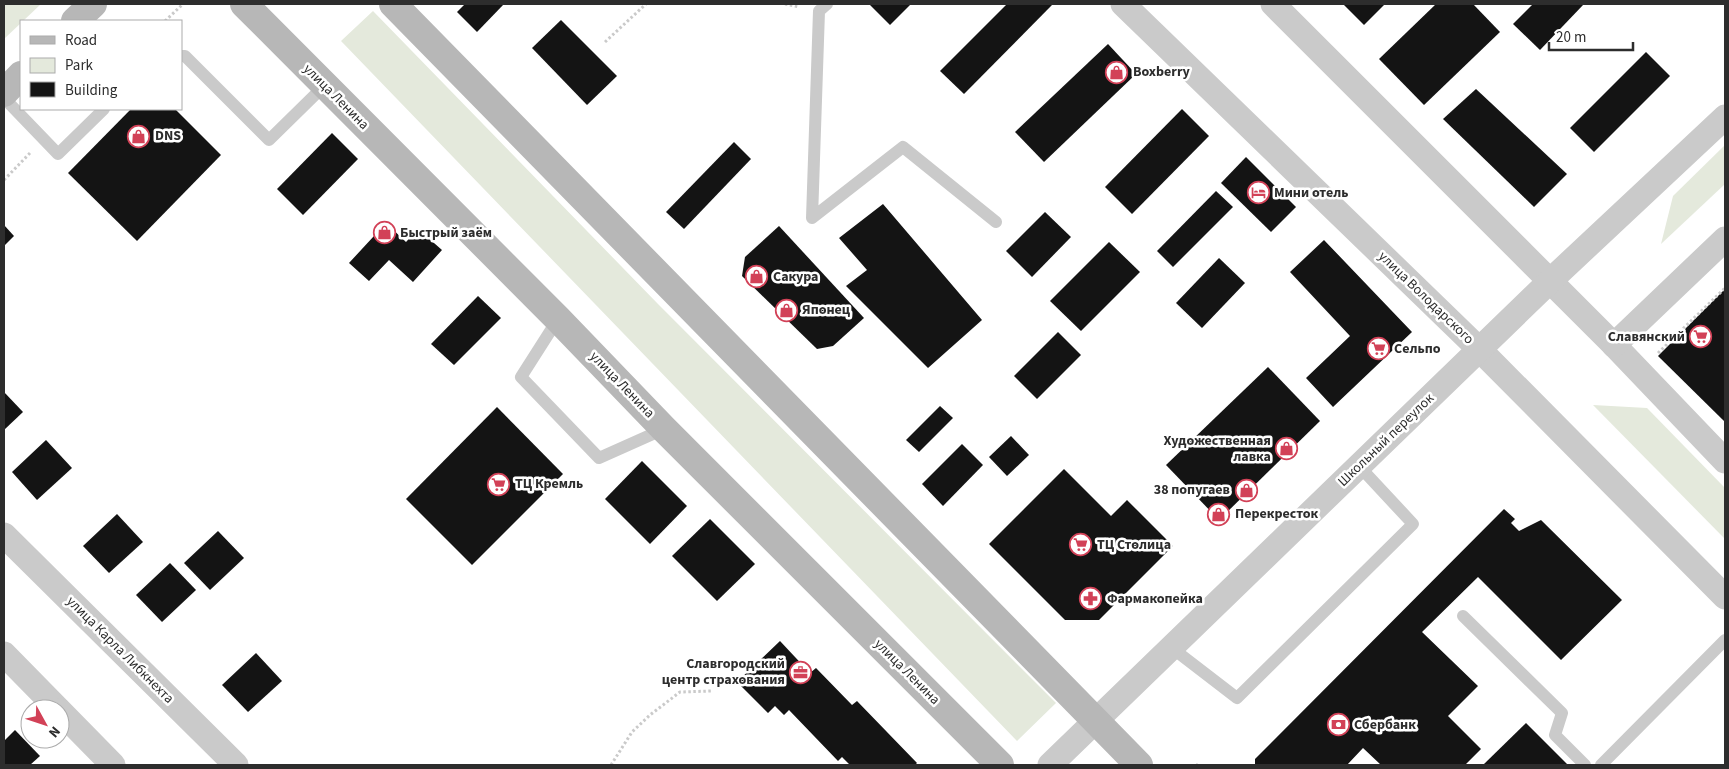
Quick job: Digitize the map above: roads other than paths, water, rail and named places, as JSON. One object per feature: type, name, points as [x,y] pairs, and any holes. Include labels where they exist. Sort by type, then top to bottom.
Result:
[{"type":"street","points":[[76,20],[92,4]]},
{"type":"street","name":"улица Ленина","points":[[244,4],[558,319],[664,429],[1000,765]]},
{"type":"street","points":[[393,4],[1139,765]]},
{"type":"street","name":"улица Володарского","points":[[1124,4],[1480,350],[1725,597]]},
{"type":"street","points":[[1273,4],[1550,280],[1725,461]]},
{"type":"street","points":[[4,93],[20,76]]},
{"type":"street","name":"Школьный переулок","points":[[1050,765],[1480,350],[1550,280],[1725,117]]},
{"type":"street","points":[[1614,345],[1725,239]]},
{"type":"street","name":"улица Карла Либкнехта","points":[[4,536],[236,765]]},
{"type":"street","points":[[4,654],[48,699]]},
{"type":"street","points":[[70,721],[113,765]]},
{"type":"lane","points":[[827,4],[820,11],[812,218],[903,147],[996,222]]},
{"type":"lane","points":[[182,56],[185,56],[269,140],[324,86]]},
{"type":"lane","points":[[4,98],[58,154],[103,110]]},
{"type":"lane","points":[[558,319],[521,377],[600,458],[664,429]]},
{"type":"lane","points":[[1172,648],[1237,698],[1413,524],[1359,466]]},
{"type":"lane","points":[[1463,616],[1562,713],[1555,735],[1585,765]]},
{"type":"lane","points":[[1601,765],[1725,640]]},
{"type":"place","name":"Boxberry","points":[[1117,72]]},
{"type":"place","name":"DNS","points":[[139,136]]},
{"type":"place","name":"Мини отель","points":[[1258,193]]},
{"type":"place","name":"Быстрый заём","points":[[384,233]]},
{"type":"place","name":"Сакура","points":[[757,277]]},
{"type":"place","name":"Японец","points":[[786,310]]},
{"type":"place","name":"Славянский","points":[[1701,337]]},
{"type":"place","name":"Сельпо","points":[[1378,349]]},
{"type":"place","name":"Художественная лавка","points":[[1287,449]]},
{"type":"place","name":"ТЦ Кремль","points":[[499,484]]},
{"type":"place","name":"38 попугаев","points":[[1246,490]]},
{"type":"place","name":"Перекресток","points":[[1219,514]]},
{"type":"place","name":"ТЦ Столица","points":[[1081,545]]},
{"type":"place","name":"Фармакопейка","points":[[1091,599]]},
{"type":"place","name":"Славгородский центр страхования","points":[[801,672]]},
{"type":"place","name":"Сбербанк","points":[[1338,725]]}]
